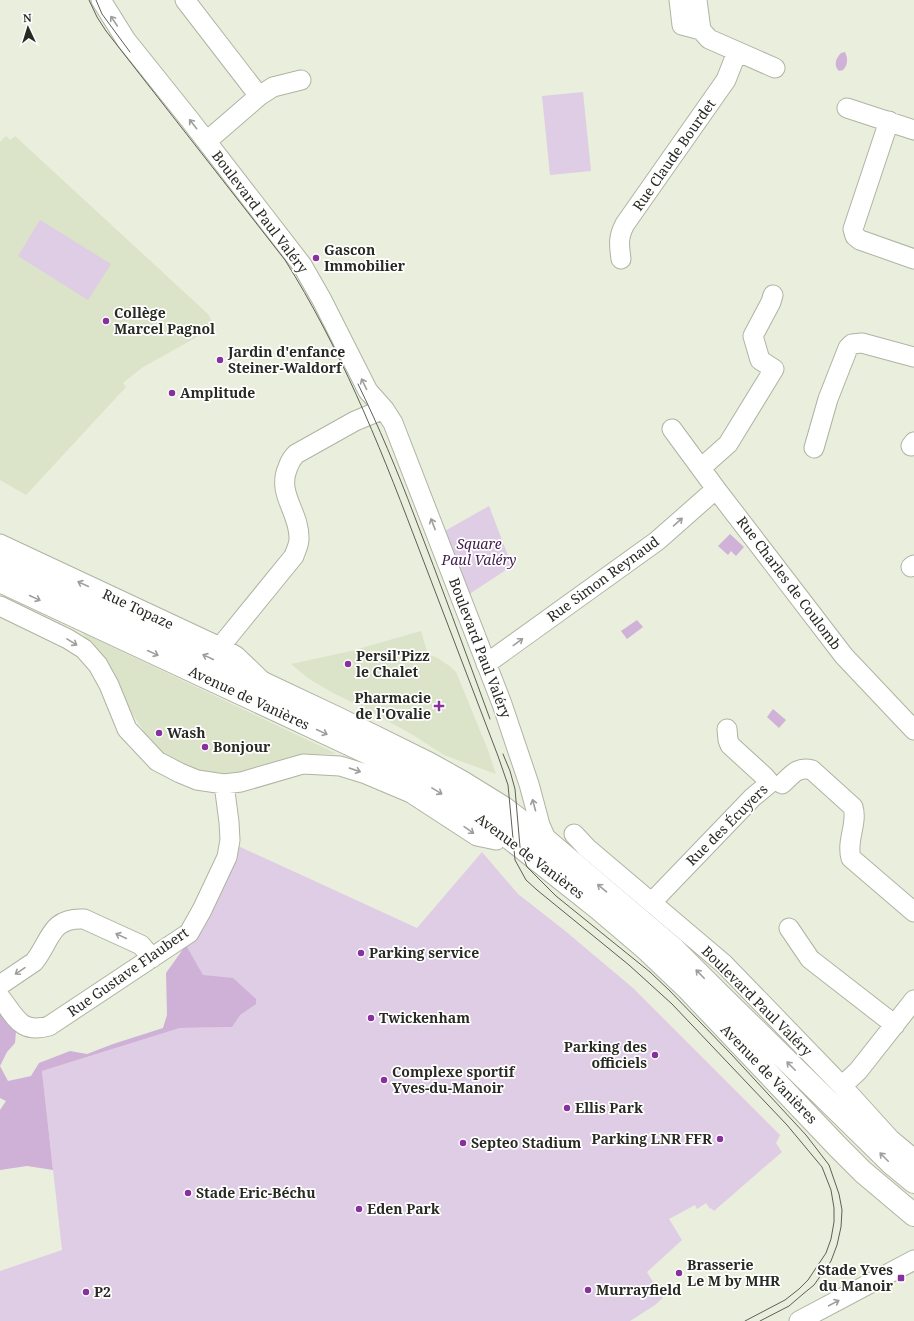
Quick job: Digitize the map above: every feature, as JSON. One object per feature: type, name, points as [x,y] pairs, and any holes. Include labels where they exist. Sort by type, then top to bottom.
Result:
[{"type":"main road","name":"Avenue de Vanières","points":[[0,559],[337,718],[434,766],[504,808],[674,948],[891,1164],[914,1182]]},
{"type":"main road","name":"Avenue de Vanières","points":[[0,581],[366,752],[426,784],[598,908],[645,948],[687,988],[863,1172],[914,1215]]},
{"type":"street","name":"Boulevard Paul Valéry","points":[[101,0],[126,40],[207,141],[302,265],[322,300],[368,391],[384,409],[393,423],[502,704],[529,784],[540,825],[547,842]]},
{"type":"street","points":[[185,0],[258,96]]},
{"type":"street","points":[[679,0],[682,25],[701,30],[709,39],[775,68]]},
{"type":"street","points":[[697,0],[701,30]]},
{"type":"street","name":"Rue Claude Bourdet","points":[[621,259],[619,243],[621,232],[625,224],[726,80],[737,52]]},
{"type":"street","points":[[207,141],[258,96],[279,84],[301,80]]},
{"type":"street","points":[[847,108],[914,130]]},
{"type":"street","points":[[889,121],[854,229],[855,236],[860,240],[914,259]]},
{"type":"street","points":[[701,468],[728,444],[774,369],[760,360],[752,336],[771,302],[773,295]]},
{"type":"street","points":[[814,448],[828,399],[848,348],[852,344],[862,343],[914,357]]},
{"type":"street","points":[[220,647],[294,556],[298,546],[298,529],[284,487],[284,478],[292,458],[296,454],[356,421],[384,409]]},
{"type":"street","name":"Rue Charles de Coulomb","points":[[672,429],[844,656],[914,730]]},
{"type":"street","name":"Rue Simon Reynaud","points":[[486,664],[656,541],[716,489]]},
{"type":"street","name":"Rue Topaze","points":[[0,544],[220,647],[236,656],[269,686]]},
{"type":"street","points":[[0,606],[68,639],[84,649],[98,665],[109,685],[127,729],[151,756],[161,764],[197,780],[224,784],[241,782],[302,764],[340,766],[411,793],[477,836],[499,836]]},
{"type":"street","name":"Rue des Écuyers","points":[[652,902],[753,797],[770,783],[765,776],[730,745],[727,728]]},
{"type":"street","points":[[782,784],[798,769],[805,768],[812,770],[853,806],[855,813],[849,851],[851,858],[914,912]]},
{"type":"street","name":"Rue Gustave Flaubert","points":[[0,997],[21,1024],[27,1028],[49,1026],[189,933],[202,910],[227,857],[230,840],[224,784]]},
{"type":"street","name":"Boulevard Paul Valéry","points":[[574,834],[587,848],[724,964],[842,1086],[890,1139],[914,1159]]},
{"type":"street","points":[[0,985],[34,962],[55,927],[64,921],[73,918],[84,918],[141,945],[152,958]]},
{"type":"street","points":[[789,928],[810,959],[895,1025]]},
{"type":"street","points":[[842,1086],[858,1071],[914,1000]]},
{"type":"street","points":[[799,1321],[914,1260]]},
{"type":"shaded area","points":[[845,52],[847,64],[843,70],[839,71],[836,66],[837,59],[841,53]]},
{"type":"shaded area","name":"Collège Marcel Pagnol","points":[[6,136],[10,140],[15,136],[208,314],[215,327],[143,367],[123,383],[126,387],[26,495],[0,480],[0,142]]},
{"type":"shaded area","points":[[730,534],[744,547],[736,556],[731,551],[728,555],[718,546]]},
{"type":"shaded area","points":[[637,620],[643,627],[627,639],[621,631]]},
{"type":"shaded area","points":[[421,631],[428,655],[436,657],[456,672],[488,750],[496,774],[444,755],[413,735],[309,679],[291,664],[351,651]]},
{"type":"shaded area","points":[[81,632],[337,754],[305,754],[251,770],[226,774],[207,773],[187,767],[171,759],[153,745],[128,707],[98,652]]},
{"type":"shaded area","points":[[773,709],[786,720],[779,728],[767,717]]},
{"type":"shaded area","points":[[186,945],[203,975],[233,978],[256,999],[256,1004],[240,1015],[232,1027],[180,1028],[42,1071],[53,1170],[27,1166],[0,1170],[0,1110],[6,1101],[0,1098],[0,1066],[8,1081],[31,1076],[39,1063],[70,1051],[87,1054],[163,1028],[167,1015],[166,973]]},
{"type":"shaded area","points":[[0,1013],[16,1032],[15,1043],[7,1052],[0,1066]]},
{"type":"green space","points":[[583,92],[591,171],[550,175],[542,96]]},
{"type":"green space","points":[[40,220],[111,264],[88,300],[18,256]]},
{"type":"green space","name":"Square Paul Valéry","points":[[489,506],[512,566],[468,595],[443,532]]},
{"type":"green space","name":"Complexe sportif Yves-du-Manoir","points":[[236,845],[417,928],[482,852],[518,894],[564,930],[633,988],[780,1135],[776,1143],[782,1152],[714,1211],[711,1208],[710,1209],[706,1203],[697,1209],[695,1205],[669,1219],[682,1240],[647,1272],[663,1298],[630,1321],[0,1321],[0,1271],[62,1250],[42,1071],[180,1028],[232,1027],[186,945]]},
{"type":"tram line","points":[[89,0],[106,31],[285,260],[305,293],[340,360],[372,430],[400,500],[498,756],[508,785],[515,860],[526,880],[629,965],[672,1004],[787,1125],[822,1167],[831,1190],[834,1208],[834,1222],[831,1239],[826,1253],[808,1280],[799,1289],[785,1300],[745,1321]]},
{"type":"tram line","points":[[96,0],[102,14],[130,52]]},
{"type":"tram line","points":[[358,384],[401,482],[490,719]]},
{"type":"tram line","points":[[503,754],[515,789],[520,847],[527,867],[556,896],[650,972],[669,990],[806,1135],[829,1165],[839,1194],[842,1210],[841,1227],[837,1245],[831,1261],[814,1285],[789,1306],[760,1321]]},
{"type":"place","name":"Gascon Immobilier","points":[[316,258]]},
{"type":"place","name":"Collège Marcel Pagnol","points":[[106,321]]},
{"type":"place","name":"Jardin d'enfance Steiner-Waldorf","points":[[220,360]]},
{"type":"place","name":"Amplitude","points":[[172,393]]},
{"type":"place","name":"Persil'Pizz le Chalet","points":[[348,664]]},
{"type":"place","name":"Pharmacie de l'Ovalie","points":[[439,706]]},
{"type":"place","name":"Wash","points":[[159,733]]},
{"type":"place","name":"Bonjour","points":[[205,747]]},
{"type":"place","name":"Parking service","points":[[361,953]]},
{"type":"place","name":"Twickenham","points":[[371,1018]]},
{"type":"place","name":"Parking des officiels","points":[[655,1055]]},
{"type":"place","name":"Complexe sportif Yves-du-Manoir","points":[[384,1080]]},
{"type":"place","name":"Ellis Park","points":[[567,1108]]},
{"type":"place","name":"Parking LNR FFR","points":[[720,1139]]},
{"type":"place","name":"Septeo Stadium","points":[[463,1143]]},
{"type":"place","name":"Stade Eric-Béchu","points":[[188,1193]]},
{"type":"place","name":"Eden Park","points":[[359,1209]]},
{"type":"place","name":"Brasserie Le M by MHR","points":[[679,1273]]},
{"type":"place","name":"Stade Yves du Manoir","points":[[901,1278]]},
{"type":"place","name":"Murrayfield","points":[[588,1290]]},
{"type":"place","name":"P2","points":[[86,1292]]}]
